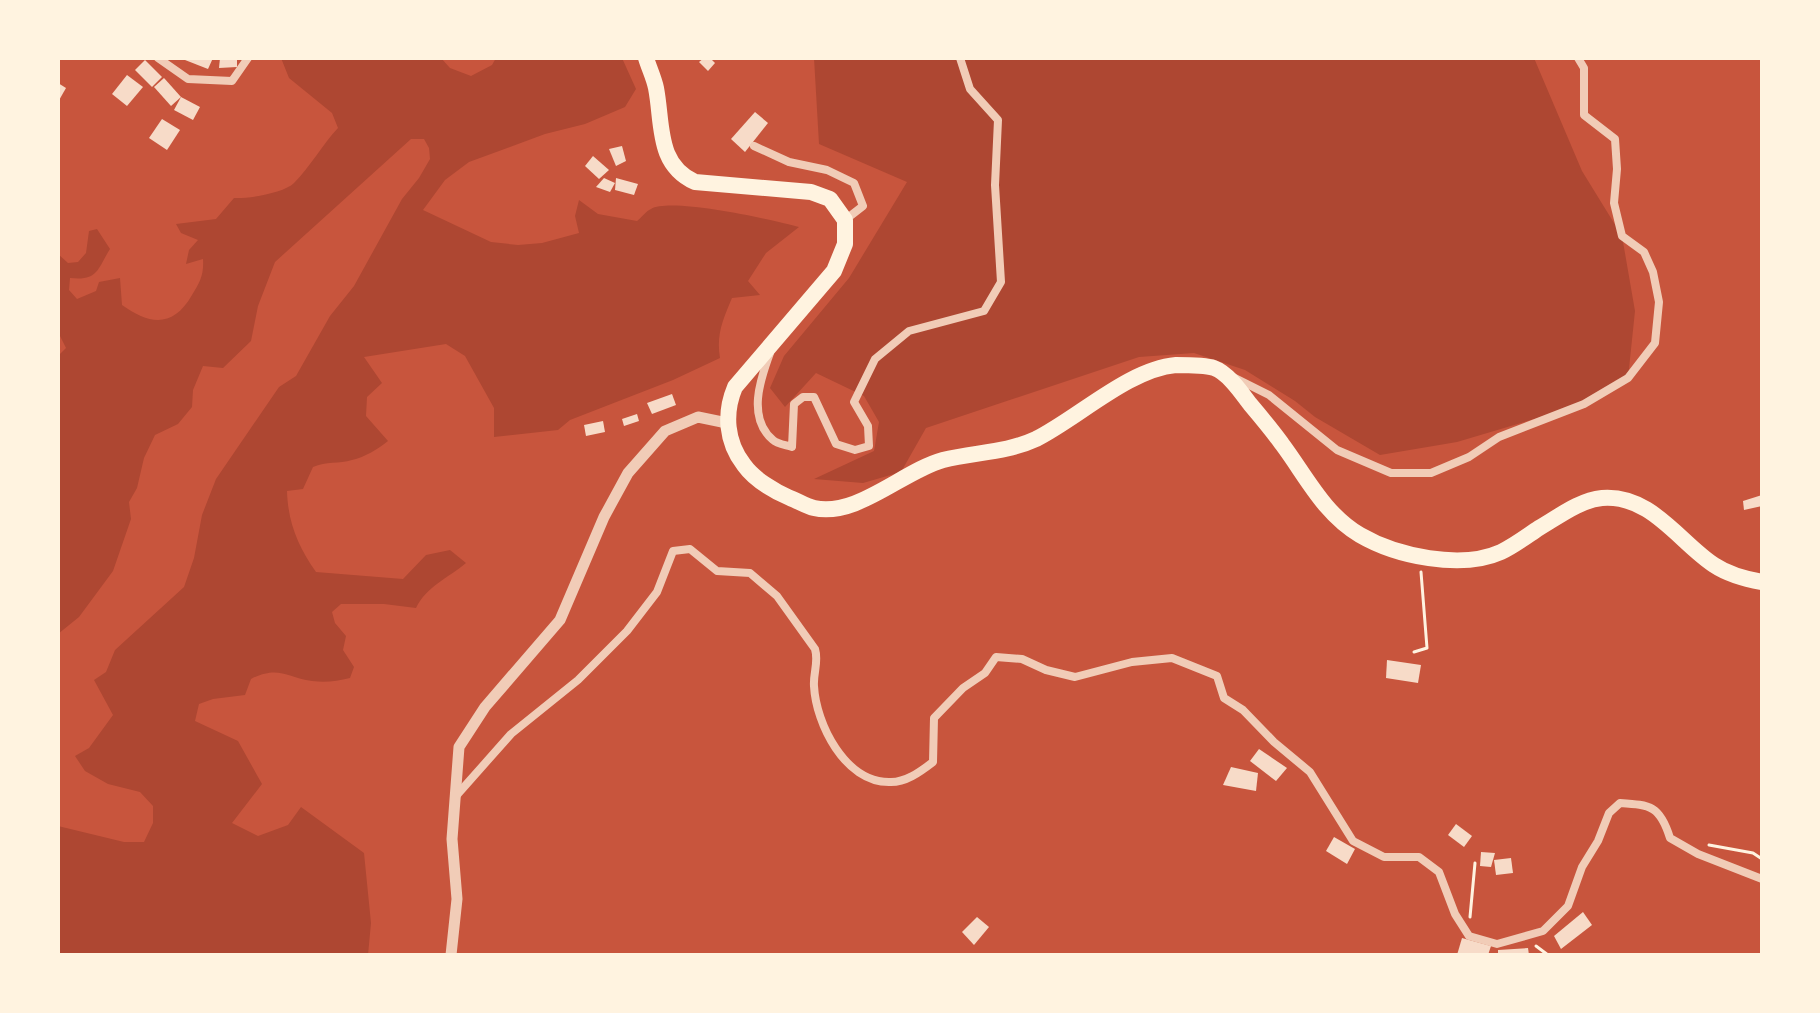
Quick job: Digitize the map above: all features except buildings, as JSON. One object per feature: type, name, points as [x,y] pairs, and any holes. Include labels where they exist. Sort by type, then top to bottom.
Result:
[{"type":"highway","points":[[646,58],[656,88],[663,144],[673,167],[683,176],[695,182],[811,192],[830,199],[845,220],[845,244],[834,271],[735,387],[727,423],[736,452],[752,474],[781,494],[812,508],[840,508],[945,459],[1010,450],[1035,439],[1157,369],[1176,365],[1215,368],[1237,387],[1272,431],[1329,512],[1359,535],[1400,553],[1440,560],[1477,559],[1500,552],[1568,511],[1602,498],[1639,506],[1661,518],[1714,565],[1736,577],[1762,582]]},
{"type":"street","points":[[158,58],[188,79],[232,81],[248,58]]},
{"type":"street","points":[[776,340],[759,381],[758,418],[774,441],[792,447],[794,404],[803,397],[814,397],[836,444],[855,450],[869,446],[868,426],[854,402],[875,359],[909,331],[984,311],[1001,282],[995,185],[998,120],[970,89],[960,58]]},
{"type":"street","points":[[1215,368],[1269,395],[1337,450],[1391,473],[1431,473],[1469,457],[1499,437],[1584,404],[1628,378],[1655,343],[1659,302],[1653,272],[1644,252],[1622,236],[1614,203],[1617,169],[1615,139],[1584,115],[1584,68],[1578,58]]},
{"type":"street","points":[[754,146],[789,162],[827,170],[854,183],[863,206],[845,220]]},
{"type":"street","points":[[451,955],[457,899],[452,839],[459,747],[485,707],[560,620],[604,517],[628,473],[665,431],[698,417],[727,423]]},
{"type":"street","points":[[455,797],[511,734],[578,680],[627,631],[657,592],[673,551],[690,549],[717,571],[750,573],[777,596],[815,649],[818,658],[814,686],[827,732],[838,753],[855,771],[872,780],[891,783],[916,775],[933,762],[934,718],[963,688],[985,673],[996,657],[1022,659],[1046,670],[1075,677],[1132,662],[1172,658],[1217,676],[1224,698],[1243,710],[1274,742],[1310,772],[1353,841],[1384,857],[1419,857],[1439,872],[1455,914],[1469,936],[1497,944],[1543,931],[1568,906],[1582,867],[1598,841],[1609,813],[1620,803],[1646,804],[1664,818],[1670,838],[1698,854],[1762,879]]},
{"type":"path","points":[[1414,652],[1427,648],[1421,556]]},
{"type":"path","points":[[1708,845],[1753,853],[1762,859]]},
{"type":"path","points":[[1469,936],[1475,863]]},
{"type":"shaded area","points":[[281,58],[441,58],[450,68],[471,76],[492,65],[496,58],[622,58],[636,89],[625,107],[585,124],[545,134],[469,162],[445,180],[423,210],[491,242],[518,245],[542,243],[579,233],[575,216],[579,200],[598,214],[637,221],[651,209],[679,206],[723,211],[799,227],[766,253],[748,281],[760,295],[732,298],[720,334],[720,358],[570,420],[558,430],[494,437],[494,408],[465,356],[446,344],[364,357],[382,383],[367,397],[366,416],[388,441],[357,459],[313,467],[303,489],[287,491],[289,514],[299,543],[316,572],[403,579],[426,555],[450,550],[466,563],[431,588],[416,608],[341,604],[332,612],[335,623],[346,636],[343,650],[354,667],[350,678],[322,682],[275,672],[260,675],[251,679],[245,695],[199,704],[195,721],[238,741],[262,784],[232,823],[258,836],[288,825],[301,807],[364,853],[371,923],[368,955],[58,955],[58,826],[124,842],[144,842],[153,823],[153,806],[140,792],[108,784],[85,771],[75,756],[89,748],[113,715],[94,680],[106,672],[115,650],[184,587],[194,558],[202,515],[216,479],[279,387],[296,376],[330,316],[354,286],[402,199],[430,159],[429,148],[424,139],[411,139],[275,262],[258,306],[251,341],[223,368],[203,366],[193,390],[192,407],[178,424],[155,435],[129,502],[131,519],[113,571],[79,617],[58,634],[58,356],[66,348],[58,332],[58,254],[68,263],[78,262],[86,253],[89,231],[97,229],[110,249],[92,276],[70,278],[69,290],[77,299],[96,291],[99,282],[120,278],[122,305],[142,317],[169,318],[185,306],[202,274],[203,259],[186,264],[189,250],[198,240],[181,233],[176,224],[216,219],[234,198],[266,195],[289,187],[338,128],[332,113],[289,78]]},
{"type":"shaded area","points":[[814,58],[1534,58],[1582,171],[1622,236],[1635,311],[1628,378],[1568,409],[1457,442],[1380,455],[1315,417],[1245,370],[1194,353],[1139,357],[926,428],[901,472],[863,483],[814,479],[874,451],[879,422],[864,396],[816,373],[785,407],[770,388],[784,356],[849,278],[907,182],[819,144]]}]
